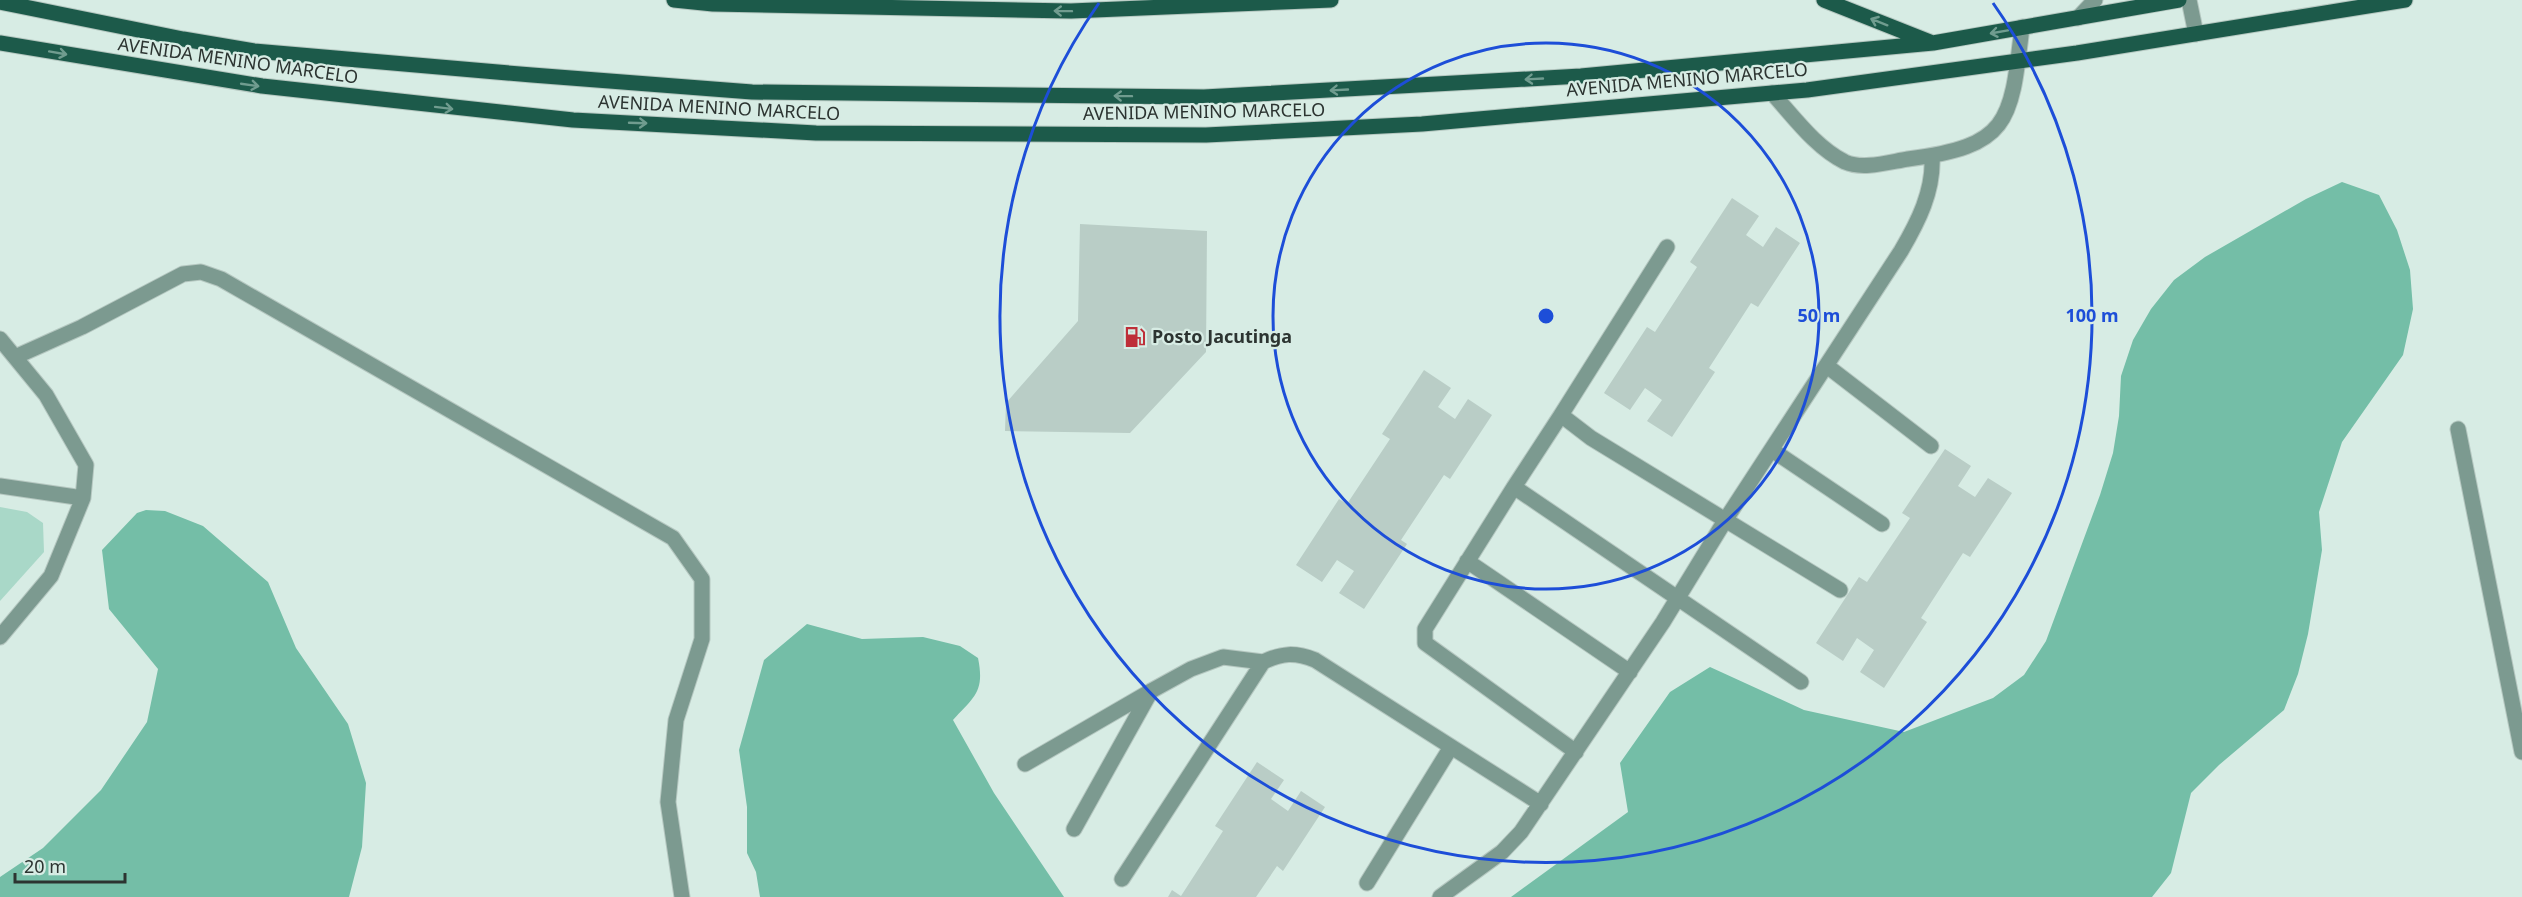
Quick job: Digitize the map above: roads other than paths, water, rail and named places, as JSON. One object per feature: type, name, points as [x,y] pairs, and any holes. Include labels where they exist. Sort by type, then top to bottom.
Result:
[{"type":"main road","points":[[674,0],[725,5],[1117,5],[1331,0]]},
{"type":"main road","points":[[1824,0],[1933,44]]},
{"type":"main road","name":"AVENIDA MENINO MARCELO","points":[[0,2],[254,51],[752,92],[1204,97],[1581,76],[1933,44],[2179,0]]},
{"type":"main road","name":"AVENIDA MENINO MARCELO","points":[[0,43],[240,83],[494,114],[816,133],[1206,135],[1422,124],[1772,93],[2019,61],[2405,0]]},
{"type":"street","points":[[2078,18],[2095,0]]},
{"type":"street","points":[[2189,0],[2196,34]]},
{"type":"street","points":[[1772,93],[1820,144],[1848,163],[1863,165],[1932,156],[1975,145],[1991,134],[2005,118],[2012,103],[2022,27]]},
{"type":"street","points":[[1440,897],[1502,852],[1541,804],[1630,672],[1678,599],[1726,519],[1886,277],[1919,219],[1927,197],[1932,156]]},
{"type":"street","points":[[1576,752],[1425,643],[1425,629],[1667,247]]},
{"type":"street","points":[[15,357],[82,327],[183,274],[201,272],[220,279],[673,538],[702,579],[702,639],[676,720],[668,802],[682,897]]},
{"type":"street","points":[[0,339],[46,395],[86,465],[83,498],[51,576],[0,637]]},
{"type":"street","points":[[1827,366],[1931,446]]},
{"type":"street","points":[[1561,415],[1591,438],[1840,590]]},
{"type":"street","points":[[2458,429],[2522,752]]},
{"type":"street","points":[[1772,450],[1882,524]]},
{"type":"street","points":[[0,486],[83,498]]},
{"type":"street","points":[[1514,486],[1801,682]]},
{"type":"street","points":[[1467,561],[1630,672]]},
{"type":"street","points":[[1025,764],[1191,669],[1223,657],[1263,662],[1281,654],[1302,655],[1316,660],[1541,804]]},
{"type":"street","points":[[1122,879],[1263,662]]},
{"type":"street","points":[[1074,829],[1151,691]]},
{"type":"street","points":[[1367,883],[1451,747]]},
{"type":"place","name":"Posto Jacutinga","points":[[1135,337]]}]
